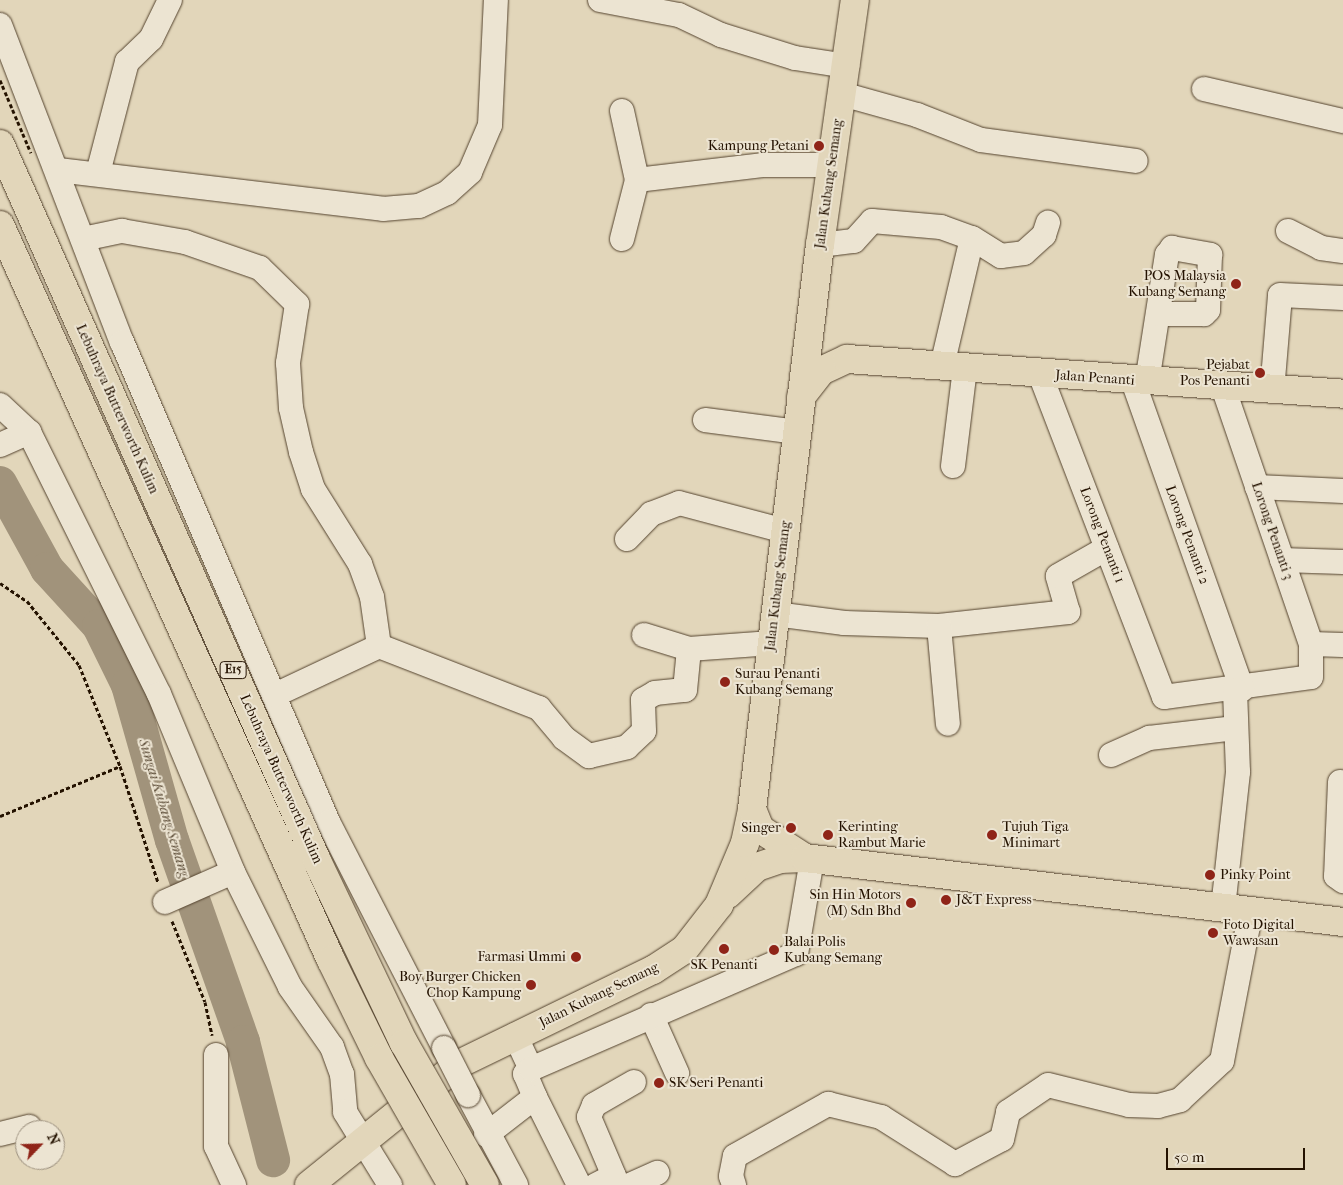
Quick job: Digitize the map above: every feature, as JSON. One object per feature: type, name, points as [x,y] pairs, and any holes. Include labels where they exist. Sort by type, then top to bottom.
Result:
[{"type":"main road","name":"Jalan Kubang Semang","points":[[309,1185],[357,1143],[459,1064],[653,970],[684,950],[719,905],[745,843],[752,809],[820,245],[855,0]]},
{"type":"main road","name":"Lebuhraya Butterworth Kulim","points":[[0,144],[329,887],[404,1043],[485,1185]]},
{"type":"main road","name":"E15","points":[[0,225],[331,960],[380,1058],[452,1185]]},
{"type":"main road","points":[[801,397],[821,371],[847,359],[818,328],[813,304]]},
{"type":"main road","name":"Jalan Penanti","points":[[847,359],[1223,388],[1343,394]]},
{"type":"main road","points":[[752,809],[760,828],[809,858]]},
{"type":"main road","points":[[719,905],[757,867],[780,859],[809,858],[1343,922]]},
{"type":"street","points":[[98,173],[127,62],[151,39],[170,0]]},
{"type":"street","points":[[58,170],[98,173],[383,208],[419,206],[447,193],[470,172],[490,125],[496,0]]},
{"type":"street","points":[[600,0],[679,15],[721,35],[795,58],[847,66]]},
{"type":"street","points":[[0,24],[58,170],[122,342],[328,822],[468,1095],[486,1135],[516,1185]]},
{"type":"street","points":[[1204,89],[1343,121]]},
{"type":"street","points":[[842,94],[917,115],[981,140],[1136,161]]},
{"type":"street","points":[[622,110],[636,180],[622,239]]},
{"type":"street","points":[[636,180],[762,165],[831,164]]},
{"type":"street","points":[[820,245],[854,241],[872,222],[941,227],[972,238],[1001,256],[1024,253],[1044,235],[1048,223]]},
{"type":"street","points":[[83,239],[122,231],[185,242],[260,268],[297,304],[288,362],[299,443],[313,489],[360,564],[372,596],[379,646]]},
{"type":"street","points":[[1288,231],[1321,248],[1343,251]]},
{"type":"street","points":[[953,466],[953,367],[972,238]]},
{"type":"street","points":[[1272,391],[1280,296],[1343,298]]},
{"type":"street","points":[[1140,381],[1158,314]]},
{"type":"street","name":"Lorong Penanti 1","points":[[1040,374],[1164,697],[1238,689]]},
{"type":"street","name":"Lorong Penanti 2","points":[[1140,381],[1238,689],[1235,728],[1238,772],[1223,908]]},
{"type":"street","name":"Lorong Penanti 3","points":[[1223,388],[1311,644],[1312,677],[1238,689]]},
{"type":"street","points":[[0,404],[16,439],[159,694],[223,877],[290,987],[332,1047],[342,1074],[346,1112],[357,1143],[390,1185]]},
{"type":"street","points":[[706,420],[797,432]]},
{"type":"street","points":[[1257,487],[1343,491]]},
{"type":"street","points":[[626,539],[651,514],[679,503],[785,531]]},
{"type":"street","points":[[775,614],[844,623],[939,626],[1068,612],[1058,576],[1107,548]]},
{"type":"street","points":[[1282,560],[1343,562]]},
{"type":"street","points":[[939,626],[948,724]]},
{"type":"street","points":[[644,635],[689,649],[772,643]]},
{"type":"street","points":[[1311,644],[1343,645]]},
{"type":"street","points":[[275,695],[379,646],[539,708],[564,738],[589,756],[627,747],[644,730],[643,700],[655,693],[685,690],[689,649]]},
{"type":"street","points":[[1111,755],[1149,738],[1235,728]]},
{"type":"street","points":[[1341,792],[1336,876],[1343,881]]},
{"type":"street","points":[[579,1185],[534,1097],[525,1074],[531,1069],[651,1015],[796,954],[809,858]]},
{"type":"street","points":[[169,900],[223,877]]},
{"type":"street","points":[[734,1185],[731,1176],[735,1156],[828,1104],[881,1117],[955,1164],[1002,1139],[1008,1112],[1048,1085],[1129,1105],[1158,1106],[1180,1100],[1222,1061],[1251,910]]},
{"type":"street","points":[[651,1015],[677,1073]]},
{"type":"street","points":[[516,1035],[531,1069]]},
{"type":"street","points":[[216,1056],[216,1146],[234,1185]]},
{"type":"street","points":[[634,1082],[594,1105],[589,1117],[615,1183],[657,1173]]},
{"type":"street","points":[[486,1135],[534,1097]]},
{"type":"street","points":[[0,1134],[15,1130]]},
{"type":"path","points":[[0,583],[27,601],[79,665],[120,766],[205,1002],[216,1056]]},
{"type":"path","points":[[0,816],[120,766]]},
{"type":"waterway","name":"Sungai Kubang Semang","points":[[0,483],[47,569],[99,626],[128,685],[172,840],[243,1042],[273,1160]]},
{"type":"place","name":"Kampung Petani","points":[[819,146]]},
{"type":"place","name":"POS Malaysia Kubang Semang","points":[[1236,284]]},
{"type":"place","name":"Pejabat Pos Penanti","points":[[1260,373]]},
{"type":"place","name":"Surau Penanti Kubang Semang","points":[[725,682]]},
{"type":"place","name":"Singer","points":[[791,828]]},
{"type":"place","name":"Kerinting Rambut Marie","points":[[828,835]]},
{"type":"place","name":"Tujuh Tiga Minimart","points":[[992,835]]},
{"type":"place","name":"Pinky Point","points":[[1210,875]]},
{"type":"place","name":"J&T Express","points":[[946,900]]},
{"type":"place","name":"Sin Hin Motors (M) Sdn Bhd","points":[[911,903]]},
{"type":"place","name":"Foto Digital Wawasan","points":[[1213,933]]},
{"type":"place","name":"SK Penanti","points":[[724,949]]},
{"type":"place","name":"Balai Polis Kubang Semang","points":[[774,950]]},
{"type":"place","name":"Farmasi Ummi","points":[[576,957]]},
{"type":"place","name":"Boy Burger Chicken Chop Kampung","points":[[531,985]]},
{"type":"place","name":"SK Seri Penanti","points":[[659,1083]]}]
